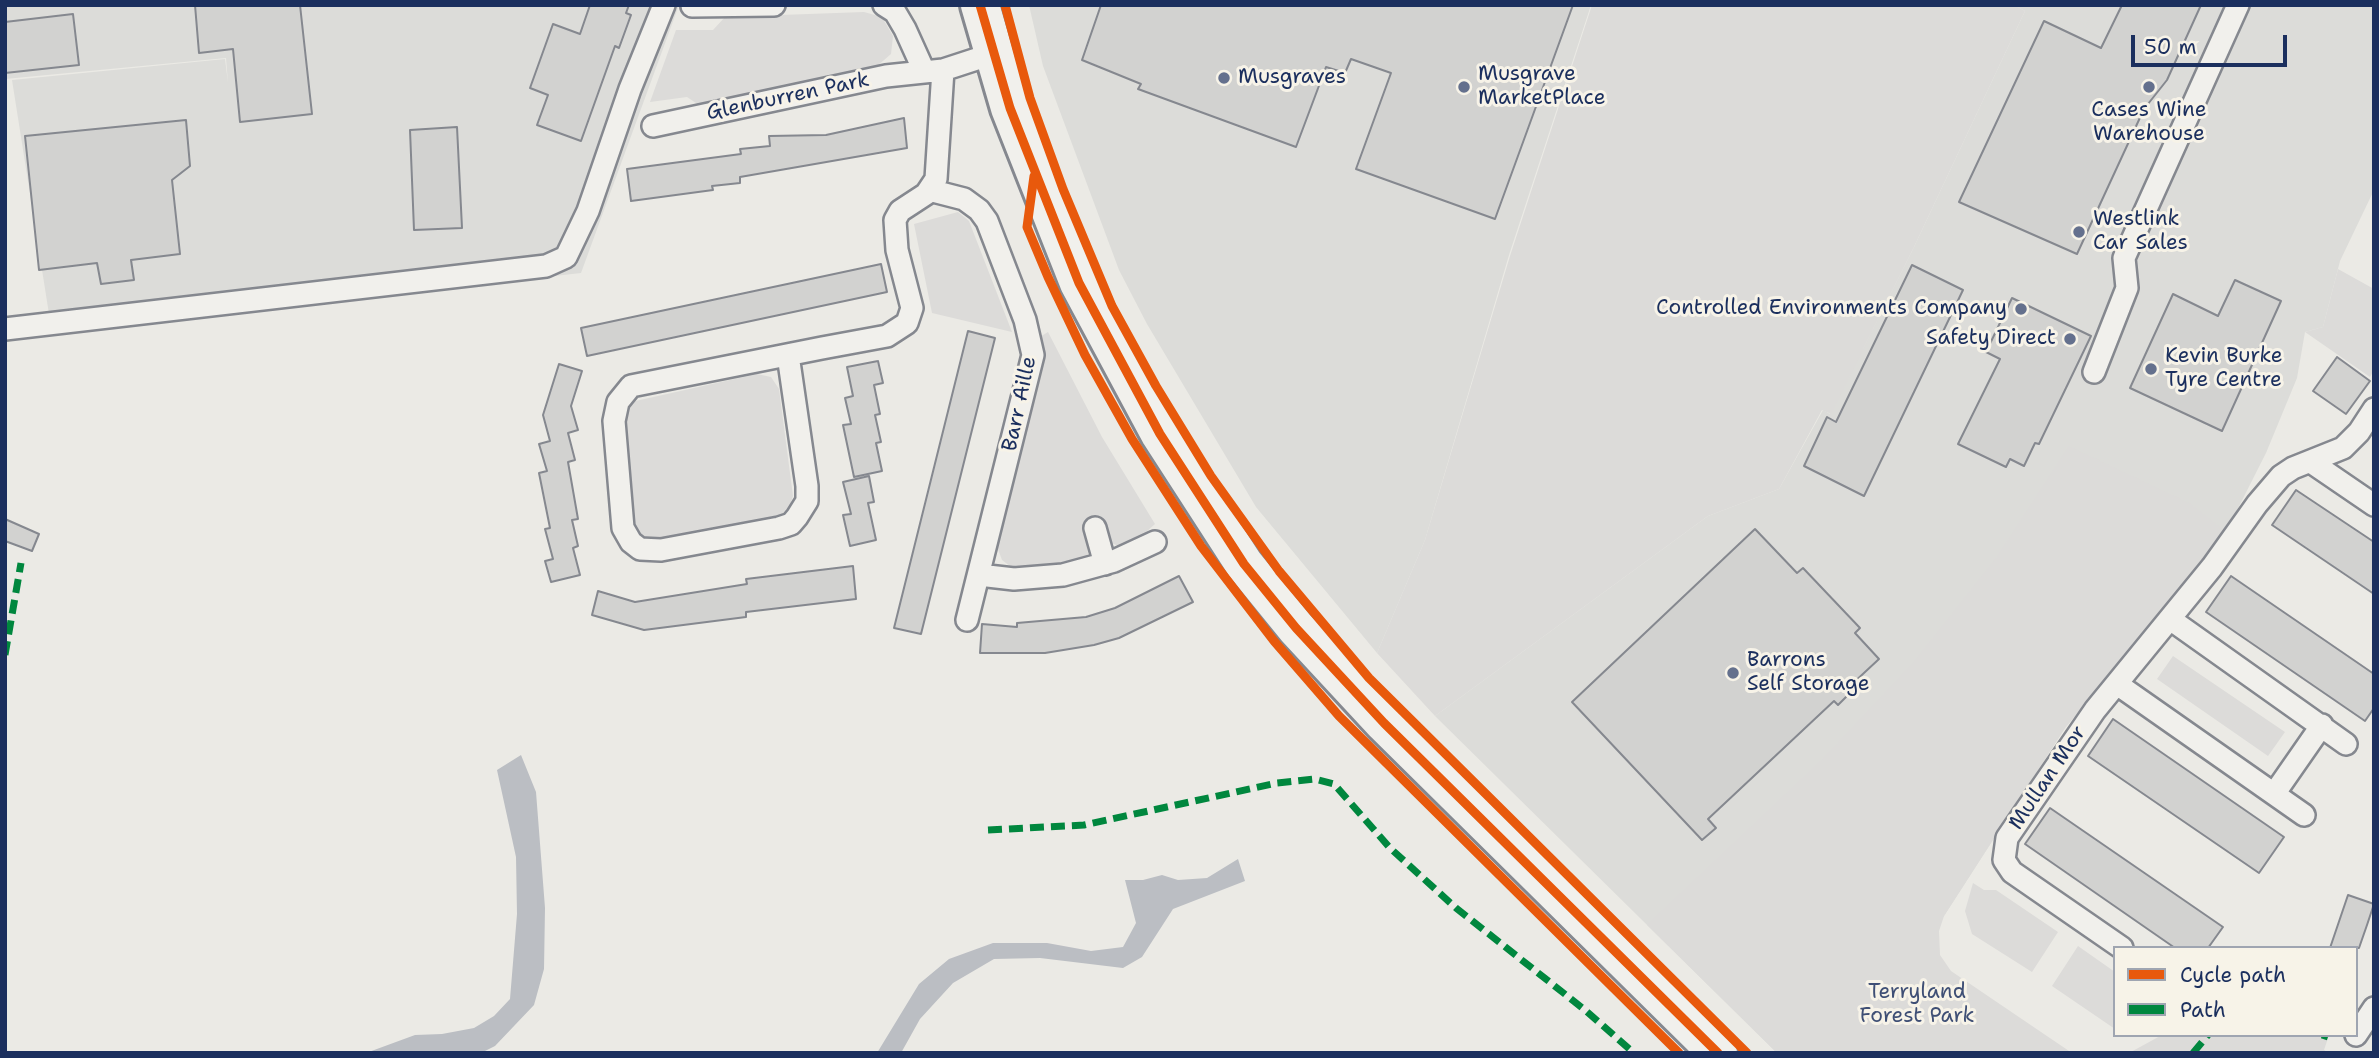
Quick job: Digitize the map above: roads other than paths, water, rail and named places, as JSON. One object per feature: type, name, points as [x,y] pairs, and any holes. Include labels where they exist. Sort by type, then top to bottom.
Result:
[{"type":"highway","points":[[979,5],[992,54],[1029,160],[1079,283],[1160,434],[1244,564],[1312,646],[1384,723],[1718,1053]]},
{"type":"street","points":[[5,329],[546,266],[566,257],[588,211],[630,89],[664,5]]},
{"type":"street","points":[[692,6],[774,5]]},
{"type":"street","points":[[788,355],[807,486],[807,501],[797,517],[791,524],[779,528],[661,550],[640,549],[631,542],[624,528],[614,412],[623,393],[631,386],[788,355],[887,336],[907,323],[912,308],[895,240],[895,219],[900,211],[929,190],[936,179],[940,146],[933,71],[894,12],[884,5]]},
{"type":"street","points":[[2094,372],[2127,288],[2124,258],[2238,5]]},
{"type":"street","name":"Glenburren Park","points":[[653,126],[886,76],[933,71],[992,54]]},
{"type":"street","name":"Barr Aille","points":[[929,190],[964,200],[979,209],[987,221],[1025,320],[1033,355],[967,620]]},
{"type":"street","name":"Mullan Mor","points":[[2119,946],[2012,872],[2004,853],[2007,838],[2095,710],[2281,476],[2300,465],[2343,448],[2359,432],[2374,409]]},
{"type":"street","points":[[2311,462],[2374,505]]},
{"type":"street","points":[[1095,528],[1105,564]]},
{"type":"street","points":[[979,575],[1038,578],[1063,575],[1105,564],[1155,542]]},
{"type":"street","points":[[2170,619],[2346,744]]},
{"type":"street","points":[[2117,684],[2304,815]]},
{"type":"street","points":[[2274,794],[2322,725]]},
{"type":"street","points":[[2358,1033],[2374,1008]]},
{"type":"place","name":"Musgraves","points":[[1224,78]]},
{"type":"place","name":"Musgrave MarketPlace","points":[[1464,87]]},
{"type":"place","name":"Cases Wine Warehouse","points":[[2149,87]]},
{"type":"place","name":"Westlink Car Sales","points":[[2079,232]]},
{"type":"place","name":"Controlled Environments Company","points":[[2021,309]]},
{"type":"place","name":"Safety Direct","points":[[2070,339]]},
{"type":"place","name":"Kevin Burke Tyre Centre","points":[[2151,369]]},
{"type":"place","name":"Barrons Self Storage","points":[[1733,673]]},
{"type":"park label","name":"Terryland Forest Park","points":[[1917,1005]]}]
